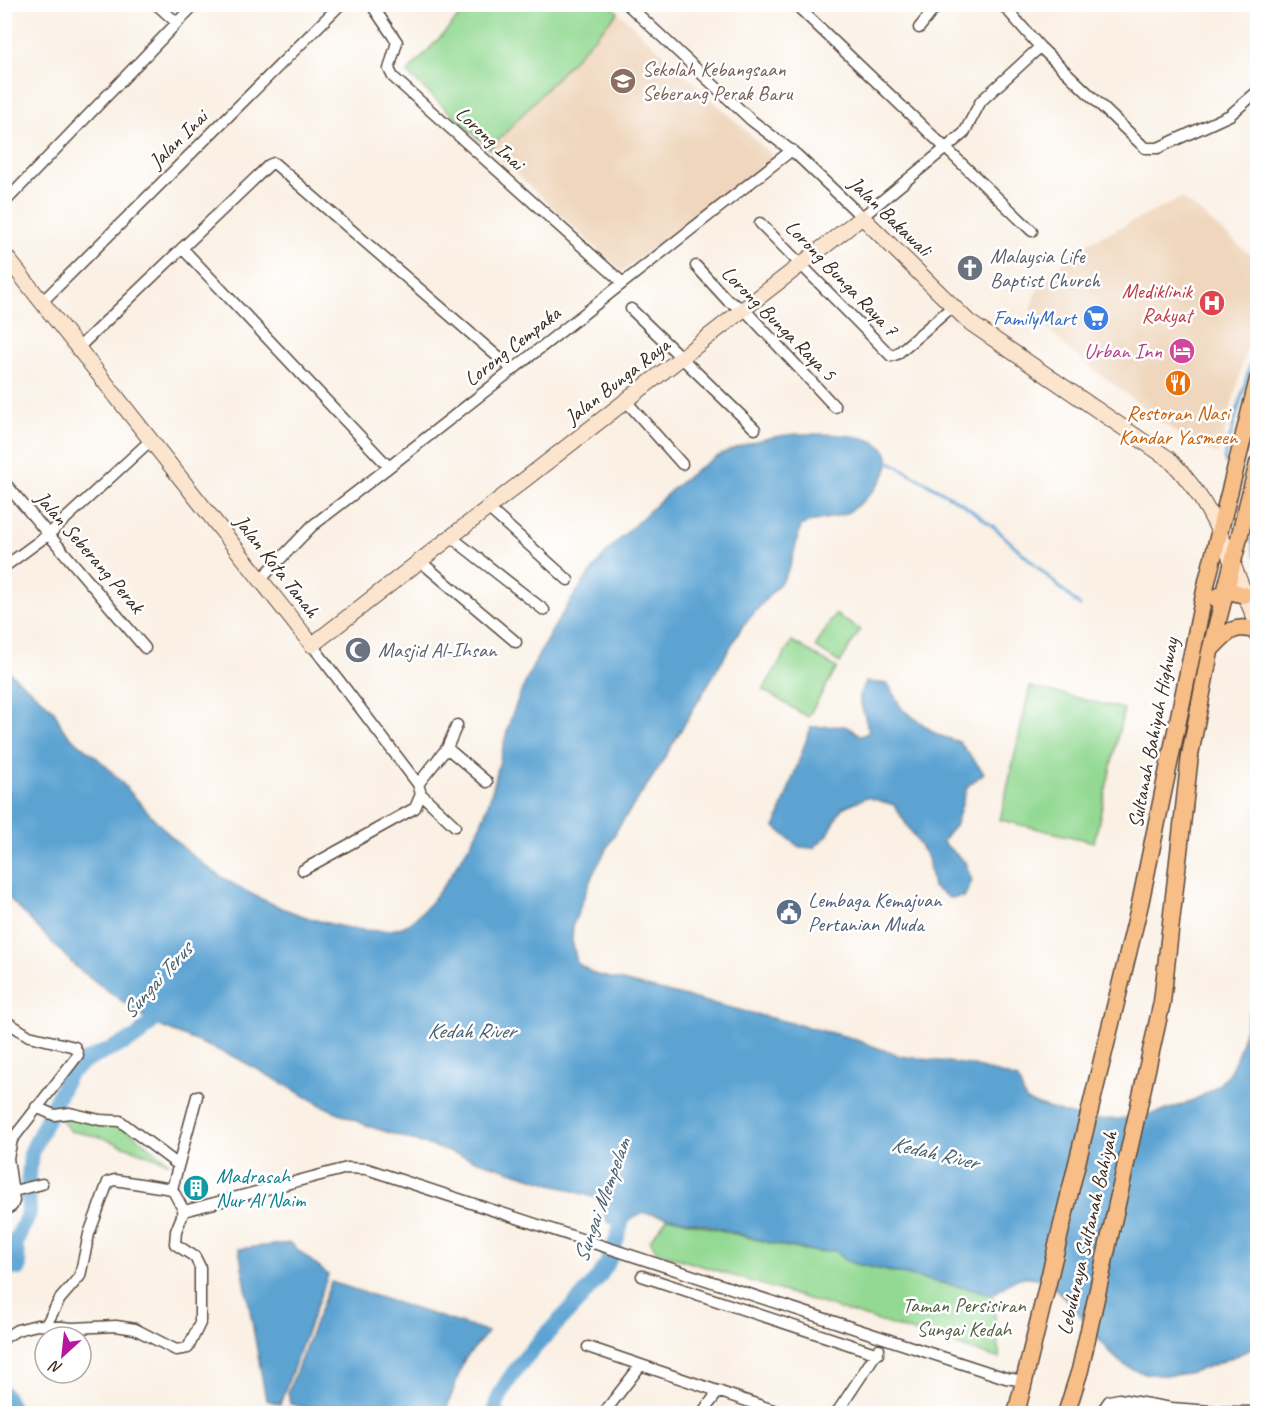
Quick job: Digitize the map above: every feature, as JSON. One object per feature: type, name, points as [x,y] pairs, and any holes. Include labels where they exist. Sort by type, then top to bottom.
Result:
[{"type":"main road","name":"Sultanah Bahiyah Highway","points":[[1093,1097],[1160,817],[1170,751],[1257,379]]},
{"type":"main road","name":"Sultanah Bahiyah Highway","points":[[1139,1107],[1162,1002],[1190,755],[1231,559],[1257,463]]},
{"type":"main road","points":[[1202,611],[1224,592],[1235,591],[1244,595]]},
{"type":"main road","points":[[1210,652],[1230,630],[1248,628],[1257,632]]},
{"type":"main road","name":"Lebuhraya Sultanah Bahiyah","points":[[1025,1381],[1093,1097]]},
{"type":"main road","name":"Lebuhraya Sultanah Bahiyah","points":[[1066,1413],[1080,1370],[1139,1107]]},
{"type":"main road","points":[[1016,1413],[1025,1381]]},
{"type":"street","points":[[156,4],[177,24]]},
{"type":"street","points":[[4,203],[195,4]]},
{"type":"street","name":"Jalan Inai","points":[[42,302],[341,4]]},
{"type":"street","name":"Lorong Inai","points":[[371,4],[397,42],[389,69],[393,77],[623,283]]},
{"type":"street","name":"Jalan Bakawali","points":[[627,4],[751,120],[792,150],[952,307],[986,334],[1169,459],[1196,488],[1220,530],[1257,626]]},
{"type":"street","points":[[795,4],[1032,231]]},
{"type":"street","points":[[919,28],[938,4]]},
{"type":"street","points":[[1002,4],[1040,47],[1145,148],[1158,148],[1230,115],[1257,91]]},
{"type":"street","name":"Jalan Bunga Raya","points":[[312,645],[862,217],[946,148],[967,130],[975,108],[981,101],[1040,47]]},
{"type":"street","name":"Lorong Cempaka","points":[[261,579],[312,526],[792,150]]},
{"type":"street","points":[[78,348],[269,165],[277,164],[513,370]]},
{"type":"street","name":"Lorong Bunga Raya 7","points":[[760,223],[891,356],[897,354],[952,307]]},
{"type":"street","points":[[182,248],[389,467]]},
{"type":"street","name":"Jalan Kota Tanah","points":[[4,254],[261,579],[420,789],[455,826]]},
{"type":"street","name":"Lorong Bunga Raya 5","points":[[696,266],[728,301],[744,309],[835,407]]},
{"type":"street","points":[[632,309],[755,429]]},
{"type":"street","points":[[626,401],[682,464]]},
{"type":"street","points":[[4,567],[49,534],[151,440]]},
{"type":"street","name":"Jalan Seberang Perak","points":[[4,482],[145,648]]},
{"type":"street","points":[[488,508],[568,580]]},
{"type":"street","points":[[451,537],[544,610]]},
{"type":"street","points":[[420,561],[516,642]]},
{"type":"street","points":[[303,870],[415,808],[420,789],[447,748],[456,725]]},
{"type":"street","points":[[447,748],[487,782]]},
{"type":"street","points":[[4,1020],[29,1036],[75,1047],[78,1050],[76,1059],[39,1108],[17,1131],[9,1148],[8,1158],[17,1190],[12,1206],[4,1211]]},
{"type":"street","points":[[184,1211],[172,1189],[197,1096]]},
{"type":"street","points":[[39,1108],[54,1114],[70,1113],[100,1120],[120,1121],[177,1164]]},
{"type":"street","points":[[184,1211],[357,1167],[884,1340],[1006,1378],[1025,1381]]},
{"type":"street","points":[[46,1325],[60,1299],[80,1276],[89,1234],[108,1182],[115,1180],[172,1189]]},
{"type":"street","points":[[17,1190],[37,1186]]},
{"type":"street","points":[[93,1327],[126,1328],[176,1350],[188,1348],[200,1323],[200,1267],[195,1257],[175,1244],[176,1231],[184,1211]]},
{"type":"street","points":[[642,1276],[878,1354]]},
{"type":"street","points":[[4,1338],[25,1327],[33,1326]]},
{"type":"street","points":[[836,1413],[878,1354],[884,1340]]},
{"type":"street","points":[[588,1347],[785,1413]]},
{"type":"street","points":[[603,1413],[641,1365]]},
{"type":"street","points":[[701,1413],[718,1391]]},
{"type":"street","points":[[1100,1413],[1108,1401],[1119,1399],[1172,1408],[1257,1412]]},
{"type":"street","points":[[221,1413],[231,1413]]},
{"type":"shaded area","name":"Sekolah Kebangsaan Seberang Perak Baru","points":[[618,12],[774,157],[622,272],[490,149]]},
{"type":"shaded area","points":[[1182,198],[1257,260],[1257,309],[1219,454],[1191,444],[1070,351],[1031,310],[1035,293],[1075,249]]},
{"type":"green space","points":[[471,4],[609,5],[618,12],[490,149],[407,73]]},
{"type":"green space","points":[[835,614],[860,630],[840,663],[815,647]]},
{"type":"green space","points":[[792,641],[837,668],[808,717],[763,690]]},
{"type":"green space","points":[[1030,687],[1124,709],[1094,842],[1000,820]]},
{"type":"green space","points":[[65,1115],[119,1123],[170,1163],[100,1137],[70,1131],[60,1118]]},
{"type":"green space","name":"Taman Persisiran Sungai Kedah","points":[[668,1217],[778,1245],[818,1252],[835,1250],[843,1259],[852,1263],[992,1294],[1000,1359],[657,1252],[650,1240]]},
{"type":"water","name":"Kedah River","points":[[797,434],[843,435],[875,443],[885,451],[888,460],[886,471],[871,493],[850,511],[801,526],[790,567],[784,578],[742,627],[656,772],[618,828],[593,874],[573,925],[572,940],[577,963],[594,974],[848,1037],[900,1056],[970,1065],[1018,1079],[1026,1101],[1084,1118],[1100,1119],[1119,1119],[1162,1111],[1202,1096],[1218,1086],[1228,1074],[1238,1054],[1257,992],[1257,1347],[1193,1372],[1166,1375],[1145,1373],[1129,1367],[1114,1356],[1063,1296],[1049,1284],[1035,1278],[1017,1279],[992,1294],[852,1263],[843,1259],[835,1250],[819,1252],[778,1245],[703,1224],[653,1214],[643,1213],[625,1223],[609,1223],[596,1198],[368,1126],[323,1106],[237,1058],[152,1023],[77,968],[5,894],[5,667],[53,710],[64,730],[108,768],[170,835],[209,868],[243,890],[300,915],[371,931],[402,927],[425,909],[437,894],[479,828],[496,778],[512,715],[529,674],[563,613],[602,558],[665,496],[714,458],[751,442]]},
{"type":"water","points":[[866,682],[888,684],[902,709],[938,735],[959,742],[984,773],[967,787],[956,824],[942,842],[965,862],[972,881],[964,897],[949,898],[933,887],[928,858],[894,805],[867,797],[842,808],[827,836],[813,848],[799,847],[775,827],[811,727],[845,726],[862,736],[869,732],[859,696]]},
{"type":"water","points":[[290,1243],[328,1275],[280,1404],[266,1400],[239,1249]]},
{"type":"water","points":[[331,1282],[488,1332],[464,1360],[445,1413],[325,1413],[290,1404],[288,1392]]},
{"type":"waterway","points":[[1226,463],[1224,459],[1258,338]]},
{"type":"waterway","points":[[887,460],[963,504],[994,527],[1080,606]]},
{"type":"waterway","points":[[1255,539],[1258,529]]},
{"type":"waterway","points":[[1255,539],[1258,554]]},
{"type":"waterway","name":"Sungai Terus","points":[[4,1267],[19,1268],[15,1243],[29,1213],[28,1186],[31,1153],[69,1073],[85,1061],[137,1037],[166,1007]]},
{"type":"waterway","name":"Sungai Mempelam","points":[[494,1414],[510,1377],[590,1288],[607,1265],[627,1203]]},
{"type":"waterway","name":"Sungai Terus","points":[[4,1394],[15,1414]]},
{"type":"place","name":"Sekolah Kebangsaan Seberang Perak Baru","points":[[623,81]]},
{"type":"place","name":"Malaysia Life Baptist Church","points":[[970,268]]},
{"type":"place","name":"Mediklinik Rakyat","points":[[1212,303]]},
{"type":"place","name":"FamilyMart","points":[[1096,318]]},
{"type":"place","name":"Urban Inn","points":[[1182,351]]},
{"type":"place","name":"Restoran Nasi Kandar Yasmeen","points":[[1178,383]]},
{"type":"place","name":"Masjid Al-Ihsan","points":[[358,650]]},
{"type":"place","name":"Lembaga Kemajuan Pertanian Muda","points":[[789,912]]},
{"type":"place","name":"Madrasah Nur Al Naim","points":[[196,1188]]}]
